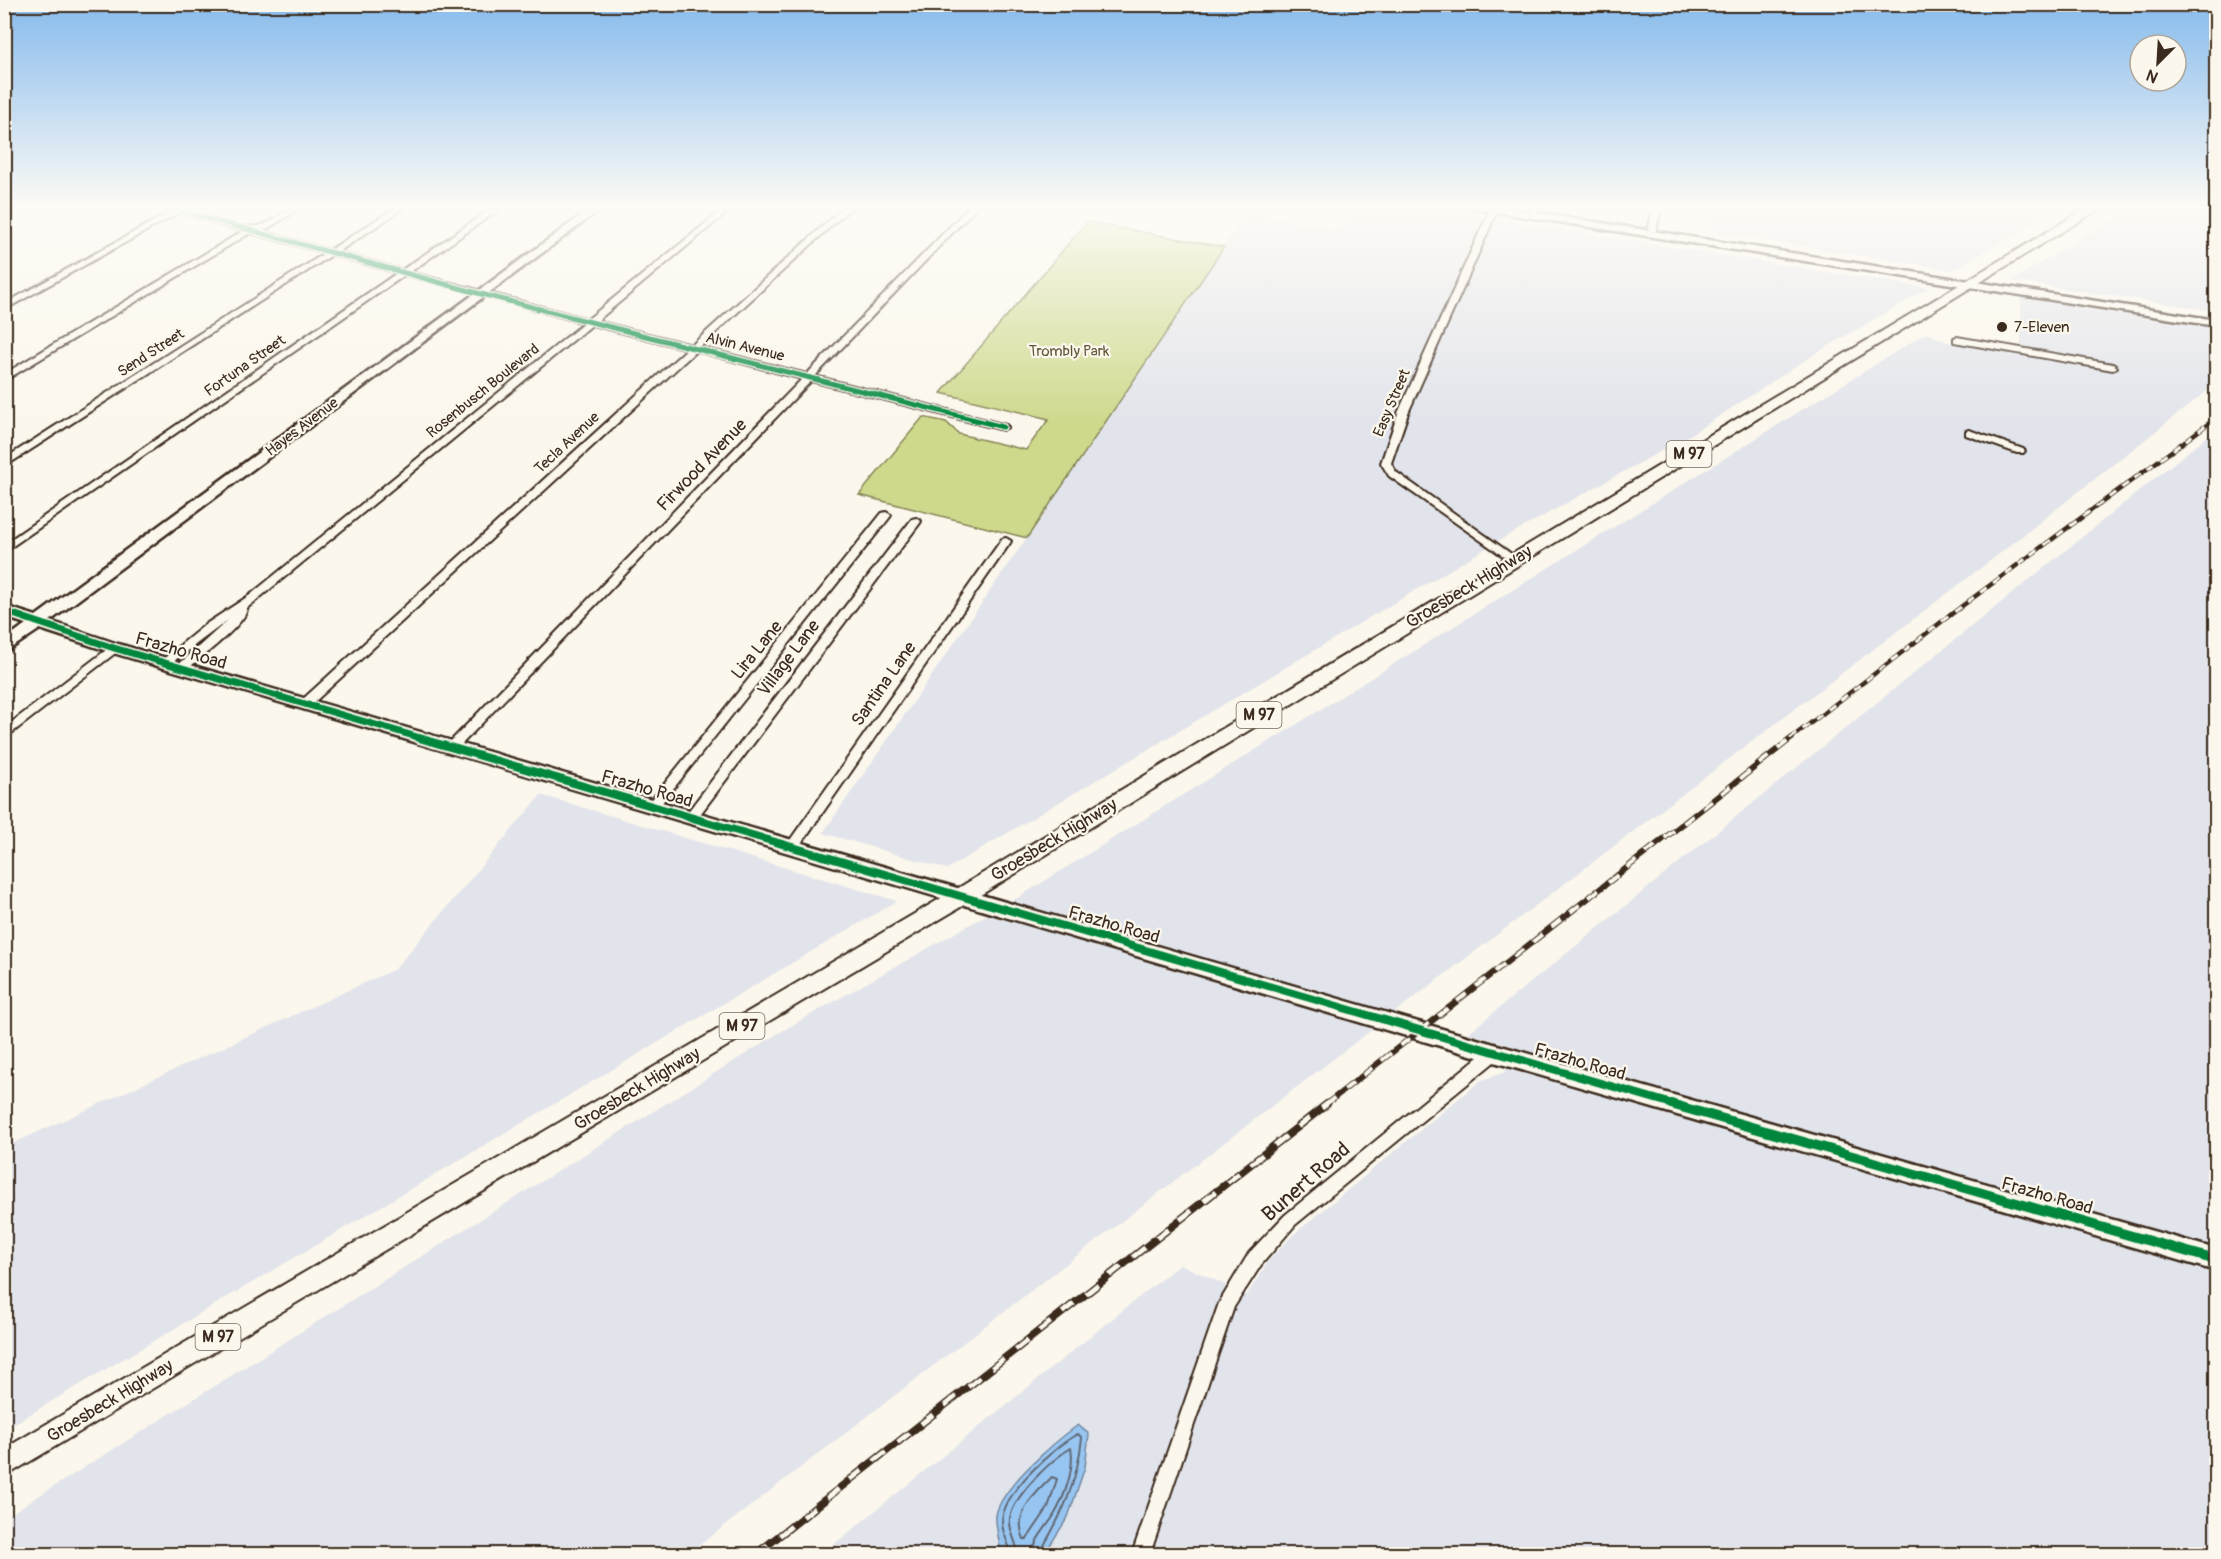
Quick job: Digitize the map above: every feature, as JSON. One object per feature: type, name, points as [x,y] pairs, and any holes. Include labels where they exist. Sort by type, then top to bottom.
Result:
[{"type":"main road","name":"Groesbeck Highway","points":[[4,1464],[962,896],[1976,279]]},
{"type":"street","points":[[4,308],[56,279]]},
{"type":"street","points":[[4,378],[169,279]]},
{"type":"street","name":"Send Street","points":[[4,464],[290,279]]},
{"type":"street","name":"Fortuna Street","points":[[4,549],[396,279]]},
{"type":"street","name":"Alvin Avenue","points":[[425,279],[1003,428]]},
{"type":"street","name":"Hayes Avenue","points":[[4,648],[502,279]]},
{"type":"street","name":"Rosenbusch Boulevard","points":[[174,665],[210,627],[254,598],[643,279]]},
{"type":"street","name":"Tecla Avenue","points":[[306,703],[769,279]]},
{"type":"street","name":"Firwood Avenue","points":[[453,746],[904,279]]},
{"type":"street","name":"Easy Street","points":[[1463,279],[1399,424],[1386,463],[1392,474],[1401,481],[1513,560]]},
{"type":"street","points":[[1934,279],[2217,323]]},
{"type":"street","points":[[1957,340],[2113,367]]},
{"type":"street","points":[[1969,433],[2020,451]]},
{"type":"street","name":"Lira Lane","points":[[653,806],[886,515]]},
{"type":"street","name":"Village Lane","points":[[691,817],[916,521]]},
{"type":"street","name":"Santina Lane","points":[[792,847],[1006,541]]},
{"type":"street","name":"Rosenbusch Boulevard","points":[[174,665],[224,632],[254,598]]},
{"type":"street","name":"Frazho Road","points":[[4,611],[114,648],[1494,1053],[2217,1260]]},
{"type":"street","points":[[4,735],[114,648]]},
{"type":"street","name":"Bunert Road","points":[[1141,1554],[1227,1302],[1255,1259],[1290,1220],[1494,1053]]},
{"type":"shaded area","points":[[1202,279],[1870,279],[1928,288],[1818,352],[1690,435],[1500,540],[947,869],[823,833],[1088,449]]},
{"type":"shaded area","points":[[2015,279],[2216,279],[2216,311],[2011,281]]},
{"type":"shaded area","points":[[2021,298],[2216,329],[2216,384],[1994,558],[1357,1041],[688,1554],[5,1554],[5,1517],[782,1031],[1022,895],[1926,333],[1948,342],[2021,355]]},
{"type":"shaded area","points":[[2216,429],[2216,1554],[822,1554],[1180,1264],[1247,1295],[1269,1260],[1293,1235],[1480,1081],[1505,1072],[1511,1046],[1468,1033]]},
{"type":"shaded area","points":[[541,795],[897,901],[5,1429],[5,1147],[395,969]]},
{"type":"green space","name":"Trombly Park","points":[[1039,279],[1203,279],[1027,538],[859,495],[923,417],[946,422],[959,434],[1026,450],[1049,419],[941,393]]},
{"type":"water","points":[[1078,1425],[1089,1434],[1085,1467],[1068,1517],[1045,1553],[1008,1554],[1000,1548],[996,1515],[1000,1504],[1018,1478]]},
{"type":"railway","points":[[1790,739],[1962,606],[2216,418]]},
{"type":"railway","points":[[1325,1105],[1792,738]]},
{"type":"railway","points":[[756,1554],[1327,1104]]},
{"type":"cycle path","points":[[426,279],[1003,427]]},
{"type":"cycle path","points":[[4,611],[114,648],[1494,1053],[2216,1260]]},
{"type":"place","name":"7-Eleven","points":[[2002,327]]}]
